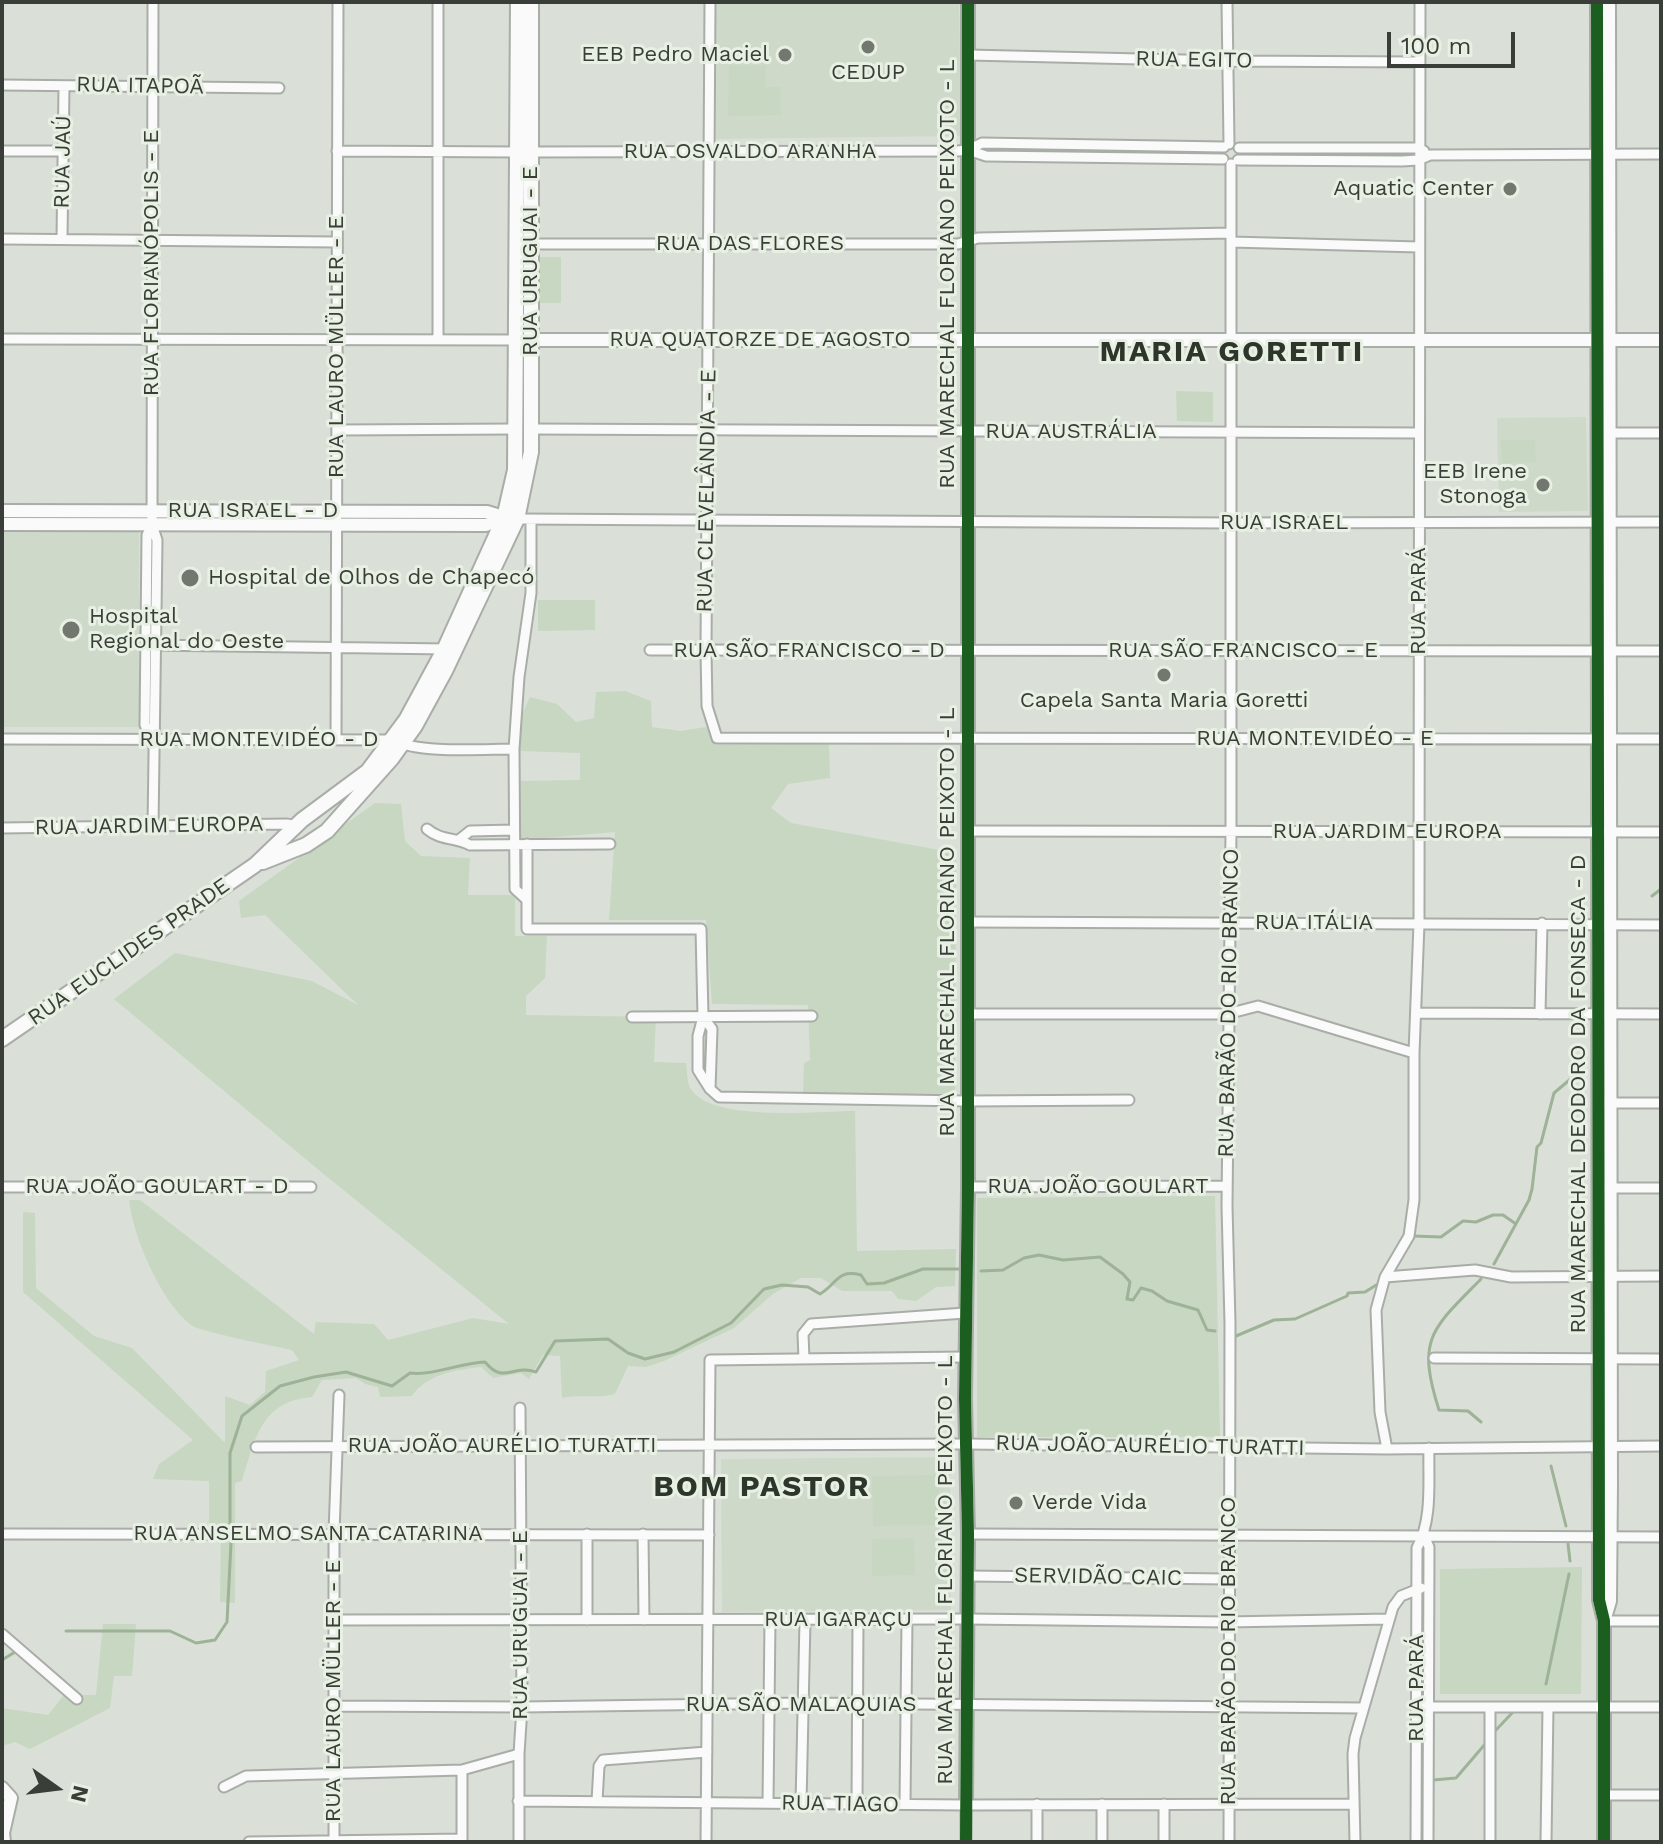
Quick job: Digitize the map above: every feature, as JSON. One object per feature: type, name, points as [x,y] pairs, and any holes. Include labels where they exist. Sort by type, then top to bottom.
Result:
[{"type":"main road","name":"RUA URUGUAI - E","points":[[518,2],[531,244],[524,340]]},
{"type":"main road","name":"RUA URUGUAI - E","points":[[517,519],[512,489],[524,429],[525,152],[531,2]]},
{"type":"main road","name":"RUA EUCLIDES PRADE","points":[[255,865],[302,847],[330,826],[398,742],[450,650],[517,519]]},
{"type":"main road","name":"RUA EUCLIDES PRADE","points":[[2,1039],[255,865],[368,771],[398,742]]},
{"type":"main road","points":[[319,809],[326,809],[331,814],[330,826]]},
{"type":"main road","points":[[295,829],[292,842],[302,847]]},
{"type":"street","name":"RUA FLORIANÓPOLIS - E","points":[[153,2],[152,518],[157,536],[151,645],[156,720],[152,739],[153,827]]},
{"type":"street","name":"RUA LAURO MÜLLER - E","points":[[336,740],[338,2]]},
{"type":"street","points":[[438,2],[438,340]]},
{"type":"street","name":"RUA CLEVELÂNDIA - E","points":[[710,2],[706,650],[707,706],[717,738],[968,739]]},
{"type":"street","name":"RUA MARECHAL FLORIANO PEIXOTO - L","points":[[966,1842],[968,2]]},
{"type":"street","points":[[1227,2],[1231,161]]},
{"type":"street","name":"RUA PARÁ","points":[[1387,1449],[1380,1412],[1376,1310],[1385,1277],[1409,1236],[1414,1200],[1414,1053],[1419,924],[1420,2]]},
{"type":"street","name":"RUA MARECHAL DEODORO DA FONSECA - D","points":[[1597,2],[1603,66],[1604,154],[1605,1537],[1610,1601],[1604,1621],[1604,1842]]},
{"type":"street","name":"RUA MARECHAL DEODORO DA FONSECA - D","points":[[1603,66],[1609,2]]},
{"type":"street","name":"RUA EGITO","points":[[968,55],[1419,62]]},
{"type":"street","name":"RUA ITAPOÃ","points":[[2,85],[279,88]]},
{"type":"street","name":"RUA JAÚ","points":[[62,239],[64,86]]},
{"type":"street","name":"RUA OSVALDO ARANHA","points":[[968,150],[982,143],[1419,148]]},
{"type":"street","points":[[1091,158],[1092,144]]},
{"type":"street","points":[[1230,146],[1222,151],[1231,161]]},
{"type":"street","points":[[1280,147],[1280,161]]},
{"type":"street","points":[[1328,160],[1329,148]]},
{"type":"street","points":[[1373,148],[1373,161]]},
{"type":"street","points":[[1419,148],[1430,155]]},
{"type":"street","name":"RUA OSVALDO ARANHA","points":[[337,151],[968,150],[986,156],[1231,161],[1418,160]]},
{"type":"street","points":[[2,151],[63,151]]},
{"type":"street","points":[[1418,160],[1430,155],[1661,154]]},
{"type":"street","name":"RUA BARÃO DO RIO BRANCO","points":[[1229,1842],[1227,1014],[1231,831],[1231,161]]},
{"type":"street","name":"RUA DAS FLORES","points":[[531,244],[958,244],[978,238],[1231,237],[1419,247]]},
{"type":"street","points":[[2,239],[337,242]]},
{"type":"street","name":"RUA QUATORZE DE AGOSTO","points":[[2,339],[1661,340]]},
{"type":"street","name":"RUA AUSTRÁLIA","points":[[337,430],[1419,433]]},
{"type":"street","points":[[1604,433],[1661,433]]},
{"type":"street","name":"RUA ISRAEL - D","points":[[2,511],[152,518]]},
{"type":"street","name":"RUA ISRAEL - D","points":[[2,524],[152,518],[337,518],[486,525],[517,519],[968,521]]},
{"type":"street","name":"RUA URUGUAI - E","points":[[517,519],[531,593],[519,677],[514,749],[515,889],[527,900]]},
{"type":"street","name":"RUA ISRAEL","points":[[968,521],[1661,522]]},
{"type":"street","points":[[151,645],[450,650]]},
{"type":"street","name":"RUA SÃO FRANCISCO - D","points":[[650,650],[969,651]]},
{"type":"street","name":"RUA SÃO FRANCISCO - E","points":[[969,651],[1661,651]]},
{"type":"street","name":"RUA MONTEVIDÉO - D","points":[[2,739],[336,740],[398,742],[420,748],[514,749]]},
{"type":"street","name":"RUA MONTEVIDÉO - E","points":[[968,739],[1661,739]]},
{"type":"street","name":"RUA JARDIM EUROPA","points":[[2,828],[287,824],[295,829]]},
{"type":"street","points":[[427,829],[439,838],[460,839],[470,845],[610,844]]},
{"type":"street","points":[[460,839],[470,831],[514,830]]},
{"type":"street","points":[[470,831],[470,845]]},
{"type":"street","name":"RUA JARDIM EUROPA","points":[[968,831],[1661,832]]},
{"type":"street","name":"RUA URUGUAI - E","points":[[527,844],[527,929],[701,929],[703,1017]]},
{"type":"street","name":"RUA ITÁLIA","points":[[968,922],[1661,925]]},
{"type":"street","points":[[1540,1014],[1542,923]]},
{"type":"street","points":[[968,1014],[1227,1014],[1258,1006],[1414,1053]]},
{"type":"street","points":[[1416,1013],[1661,1014]]},
{"type":"street","points":[[632,1017],[812,1016]]},
{"type":"street","points":[[703,1017],[698,1036],[698,1070],[719,1097],[1129,1100]]},
{"type":"street","points":[[1605,1103],[1661,1103]]},
{"type":"street","name":"RUA JOÃO GOULART","points":[[968,1187],[1227,1186]]},
{"type":"street","name":"RUA JOÃO GOULART - D","points":[[2,1187],[311,1187]]},
{"type":"street","points":[[1605,1188],[1661,1188]]},
{"type":"street","points":[[1385,1277],[1475,1270],[1511,1277],[1661,1276]]},
{"type":"street","points":[[804,1359],[803,1334],[811,1324],[965,1313]]},
{"type":"street","points":[[706,1842],[710,1360],[965,1357]]},
{"type":"street","points":[[1434,1358],[1661,1359]]},
{"type":"street","name":"RUA LAURO MÜLLER - E","points":[[334,1842],[334,1533],[339,1395]]},
{"type":"street","name":"RUA URUGUAI - E","points":[[519,1842],[523,1535],[520,1408]]},
{"type":"street","name":"RUA JOÃO AURÉLIO TURATTI","points":[[256,1447],[966,1444],[1387,1449],[1661,1446]]},
{"type":"street","name":"RUA PARÁ","points":[[1416,1842],[1417,1548],[1424,1536],[1428,1509],[1429,1448]]},
{"type":"street","name":"RUA ANSELMO SANTA CATARINA","points":[[2,1534],[709,1535]]},
{"type":"street","points":[[587,1534],[587,1620]]},
{"type":"street","points":[[643,1534],[644,1620]]},
{"type":"street","points":[[968,1534],[1661,1537]]},
{"type":"street","name":"RUA PARÁ","points":[[1424,1536],[1429,1547],[1428,1842]]},
{"type":"street","name":"SERVIDÃO CAIC","points":[[968,1576],[1228,1579]]},
{"type":"street","points":[[1355,1842],[1353,1754],[1363,1708],[1393,1607],[1401,1596],[1417,1588],[1429,1587]]},
{"type":"street","points":[[905,1804],[907,1619]]},
{"type":"street","name":"RUA IGARAÇU","points":[[334,1620],[967,1619],[1227,1622],[1389,1619]]},
{"type":"street","points":[[768,1803],[770,1620]]},
{"type":"street","points":[[801,1804],[805,1620]]},
{"type":"street","points":[[857,1804],[855,1703],[858,1620]]},
{"type":"street","points":[[1604,1621],[1661,1621]]},
{"type":"street","points":[[2,1634],[77,1699]]},
{"type":"street","name":"RUA SÃO MALAQUIAS","points":[[335,1706],[855,1703],[1363,1708]]},
{"type":"street","points":[[1416,1707],[1661,1707]]},
{"type":"street","points":[[1546,1842],[1548,1707]]},
{"type":"street","points":[[1490,1708],[1490,1842]]},
{"type":"street","points":[[597,1801],[599,1766],[603,1760],[707,1752]]},
{"type":"street","points":[[224,1787],[246,1776],[462,1770],[519,1754]]},
{"type":"street","points":[[249,1842],[462,1839],[462,1770]]},
{"type":"street","points":[[2,1788],[11,1798],[3,1833],[4,1842]]},
{"type":"street","points":[[1604,1795],[1661,1795]]},
{"type":"street","name":"RUA TIAGO","points":[[518,1801],[1354,1804]]},
{"type":"street","points":[[1037,1804],[1037,1842]]},
{"type":"street","points":[[1102,1804],[1102,1842]]},
{"type":"street","points":[[1164,1804],[1164,1842]]},
{"type":"shaded area","name":"EEB Pedro Maciel","points":[[715,2],[959,2],[961,136],[716,139]]},
{"type":"shaded area","points":[[766,65],[765,87],[781,87],[781,115],[728,116],[729,66]]},
{"type":"shaded area","points":[[537,257],[561,257],[561,303],[536,303]]},
{"type":"shaded area","points":[[1176,391],[1213,392],[1213,422],[1177,421]]},
{"type":"shaded area","name":"EEB Irene Stonoga","points":[[1586,417],[1588,511],[1499,512],[1497,418]]},
{"type":"shaded area","points":[[1501,440],[1535,440],[1536,462],[1502,463]]},
{"type":"shaded area","name":"Hospital Regional do Oeste","points":[[2,532],[139,532],[139,727],[2,727]]},
{"type":"shaded area","points":[[538,600],[595,600],[595,630],[538,631]]},
{"type":"shaded area","points":[[625,691],[651,701],[652,727],[681,731],[706,727],[716,745],[829,743],[830,778],[788,784],[771,808],[791,823],[956,853],[955,1097],[803,1094],[804,1063],[810,1060],[808,1005],[712,1004],[706,920],[609,920],[615,832],[520,840],[521,781],[580,780],[580,753],[520,751],[520,719],[530,697],[557,704],[576,722],[594,718],[596,692]]},
{"type":"shaded area","points":[[375,803],[401,804],[405,841],[421,856],[470,858],[468,895],[515,895],[515,936],[547,936],[545,978],[526,996],[526,1015],[656,1017],[654,1062],[686,1063],[690,1088],[701,1099],[742,1111],[766,1113],[855,1111],[857,1251],[956,1249],[955,1286],[936,1287],[916,1301],[898,1299],[892,1291],[842,1291],[821,1278],[801,1278],[773,1294],[734,1328],[664,1361],[646,1367],[628,1366],[615,1394],[562,1398],[560,1356],[543,1355],[529,1379],[521,1373],[493,1378],[481,1367],[471,1368],[434,1378],[412,1396],[380,1397],[378,1387],[356,1378],[322,1380],[312,1397],[295,1400],[271,1414],[256,1437],[242,1481],[235,1483],[235,1603],[220,1602],[221,1527],[209,1527],[209,1481],[153,1479],[159,1464],[193,1440],[23,1292],[23,1212],[35,1213],[36,1288],[94,1336],[132,1348],[225,1443],[225,1396],[250,1405],[265,1392],[266,1371],[299,1360],[292,1350],[197,1328],[180,1315],[159,1285],[142,1250],[129,1200],[140,1200],[314,1334],[316,1322],[374,1324],[388,1340],[473,1318],[509,1324],[114,999],[175,953],[312,981],[358,1005],[265,915],[241,918],[239,901]]},
{"type":"shaded area","points":[[1215,1196],[1220,1437],[977,1437],[977,1198]]},
{"type":"shaded area","points":[[950,1457],[951,1610],[722,1612],[721,1459]]},
{"type":"shaded area","points":[[939,1475],[940,1525],[873,1526],[872,1476]]},
{"type":"shaded area","points":[[914,1538],[915,1575],[872,1576],[872,1539]]},
{"type":"shaded area","points":[[1582,1567],[1581,1694],[1440,1694],[1440,1569]]},
{"type":"shaded area","points":[[103,1624],[136,1624],[132,1676],[114,1676],[110,1708],[30,1749],[15,1742],[2,1746],[2,1708],[48,1715],[64,1695],[96,1695]]},
{"type":"waterway","points":[[1652,896],[1661,889]]},
{"type":"waterway","points":[[1494,1264],[1529,1200],[1537,1147],[1541,1143],[1554,1093],[1573,1077]]},
{"type":"waterway","points":[[1413,1236],[1441,1237],[1463,1221],[1476,1222],[1493,1215],[1503,1215],[1516,1224]]},
{"type":"waterway","points":[[981,1271],[1003,1270],[1024,1258],[1039,1255],[1063,1260],[1100,1257],[1130,1282],[1127,1299],[1133,1300],[1141,1288],[1152,1291],[1167,1301],[1198,1310],[1207,1330],[1215,1331]]},
{"type":"waterway","points":[[230,1524],[230,1453],[242,1416],[280,1386],[346,1372],[392,1386],[410,1373],[428,1373],[485,1362],[503,1373],[521,1370],[536,1372],[555,1341],[608,1339],[628,1353],[645,1359],[674,1352],[731,1323],[764,1289],[782,1285],[808,1287],[820,1294],[847,1274],[861,1275],[867,1284],[884,1283],[923,1269],[960,1269]]},
{"type":"waterway","points":[[1481,1279],[1440,1323],[1429,1350],[1432,1386],[1439,1410],[1468,1411],[1481,1422]]},
{"type":"waterway","points":[[1236,1336],[1274,1320],[1295,1319],[1348,1293],[1365,1292],[1378,1284]]},
{"type":"waterway","points":[[1551,1466],[1566,1526]]},
{"type":"waterway","points":[[66,1631],[170,1631],[196,1643],[215,1640],[227,1622],[231,1543]]},
{"type":"waterway","points":[[1568,1544],[1570,1561]]},
{"type":"waterway","points":[[1546,1684],[1569,1574]]},
{"type":"waterway","points":[[2,1660],[15,1652]]},
{"type":"waterway","points":[[1496,1730],[1513,1712]]},
{"type":"waterway","points":[[1433,1780],[1456,1778],[1486,1743]]},
{"type":"cycle path","points":[[966,1842],[968,2]]},
{"type":"cycle path","points":[[1597,2],[1599,1600],[1604,1621],[1604,1842]]},
{"type":"place","name":"CEDUP","points":[[868,47]]},
{"type":"place","name":"EEB Pedro Maciel","points":[[785,55]]},
{"type":"place","name":"Aquatic Center","points":[[1510,189]]},
{"type":"place","name":"EEB Irene Stonoga","points":[[1543,485]]},
{"type":"place","name":"Hospital de Olhos de Chapecó","points":[[190,578]]},
{"type":"place","name":"Hospital Regional do Oeste","points":[[71,630]]},
{"type":"place","name":"Capela Santa Maria Goretti","points":[[1164,675]]},
{"type":"place","name":"Verde Vida","points":[[1016,1503]]},
{"type":"district","name":"MARIA GORETTI","points":[[1232,352]]},
{"type":"district","name":"BOM PASTOR","points":[[762,1487]]}]
